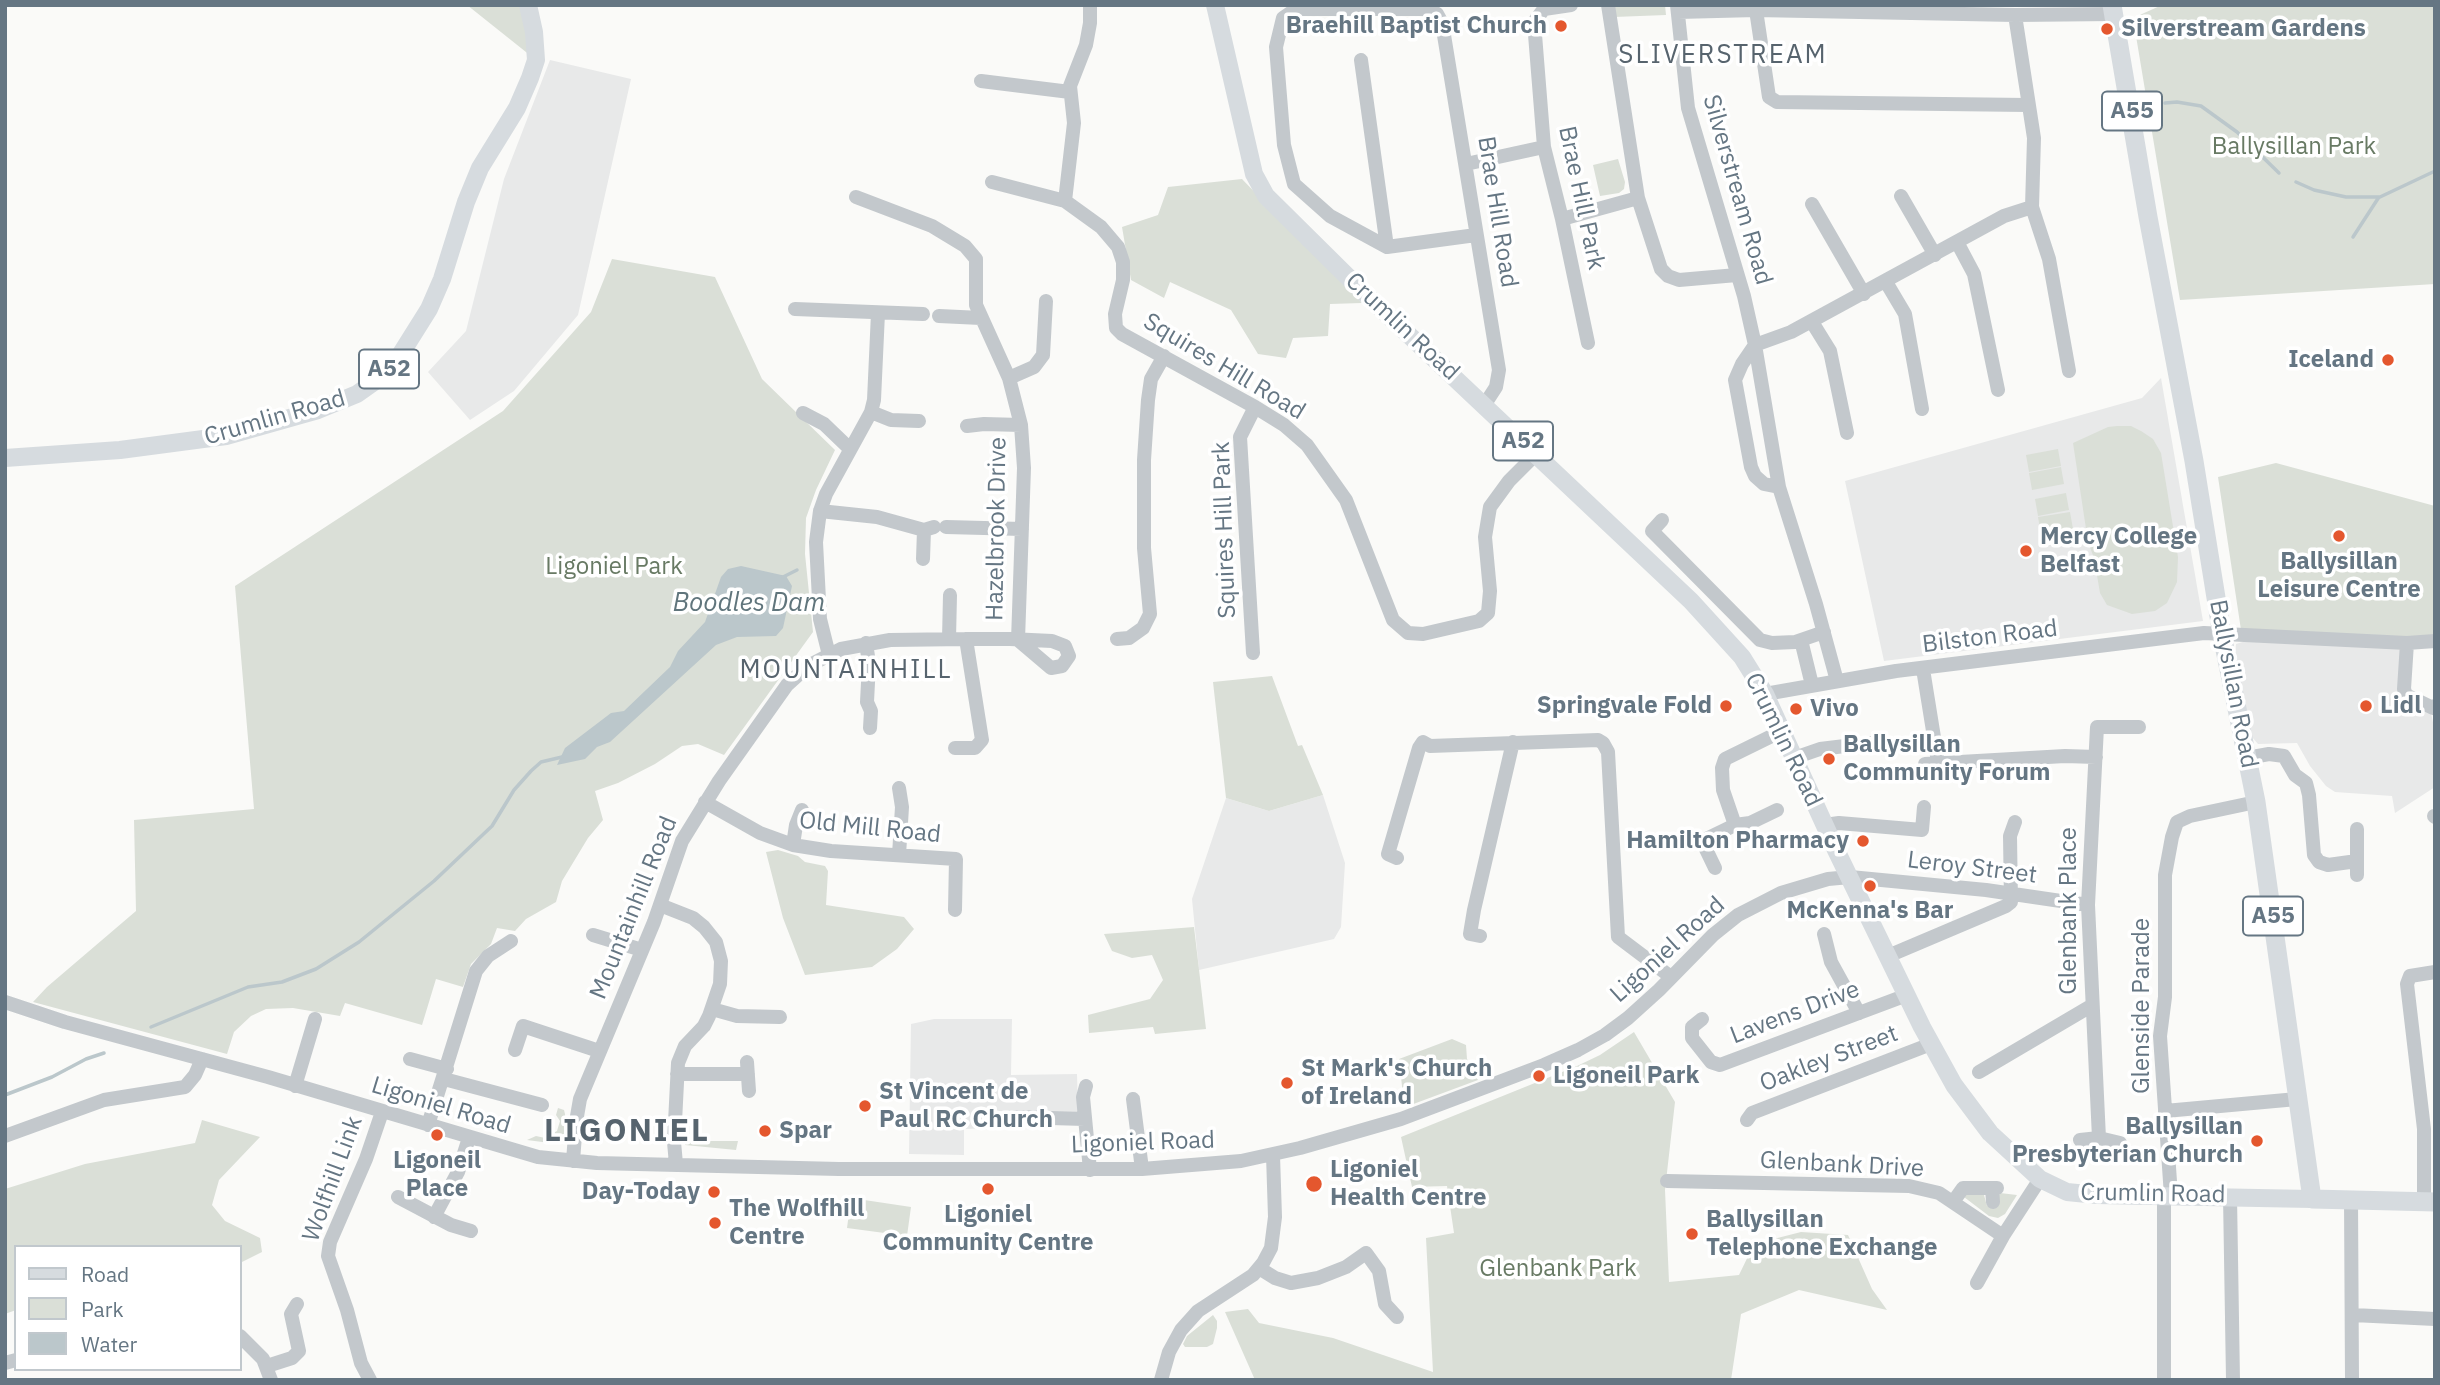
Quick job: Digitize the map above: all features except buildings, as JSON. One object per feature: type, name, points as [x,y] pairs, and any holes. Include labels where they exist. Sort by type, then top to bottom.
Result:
[{"type":"highway","name":"Ballysillan Road","points":[[2113,9],[2222,635],[2256,802],[2312,1199]]},
{"type":"highway","name":"Crumlin Road","points":[[2312,1199],[2429,1202]]},
{"type":"main road","name":"Crumlin Road","points":[[5,458],[106,451],[226,436],[318,410],[357,394],[381,377],[397,360],[429,309],[480,168],[517,108],[530,78],[536,60],[528,5]]},
{"type":"main road","name":"Crumlin Road","points":[[1215,5],[1254,174],[1266,196],[1357,286],[1691,601],[1742,657],[1765,694],[1931,1044],[1954,1085],[1983,1124],[2040,1180],[2067,1192],[2312,1199]]},
{"type":"street","points":[[992,182],[1065,201],[1074,124],[1071,80],[1086,46],[1090,5]]},
{"type":"street","name":"Brae Hill Park","points":[[1571,5],[1544,9],[1534,22],[1544,147],[1588,343]]},
{"type":"street","points":[[1608,5],[1638,198],[1661,269],[1668,276],[1679,280],[1737,275]]},
{"type":"street","points":[[1677,8],[2015,15],[2113,9]]},
{"type":"street","name":"Silverstream Road","points":[[1677,8],[1688,108],[1755,345],[1779,487],[1837,681]]},
{"type":"street","name":"Brae Hill Road","points":[[1387,247],[1330,216],[1294,184],[1284,145],[1276,47],[1283,18],[1296,9],[1429,9],[1437,14],[1442,23],[1499,370],[1496,387],[1485,404]]},
{"type":"street","points":[[1756,10],[1769,97],[1777,102],[2028,105]]},
{"type":"street","points":[[2015,15],[2034,138],[2032,206],[2049,259],[2069,370]]},
{"type":"street","points":[[1361,60],[1387,247],[1476,235]]},
{"type":"street","points":[[981,81],[1070,92]]},
{"type":"street","points":[[1466,164],[1544,147]]},
{"type":"street","points":[[1901,196],[1935,255]]},
{"type":"street","name":"Hazelbrook Drive","points":[[856,197],[932,226],[972,252],[977,267],[976,305],[1009,378],[1021,425],[1024,468],[1018,640]]},
{"type":"street","points":[[1562,219],[1638,198]]},
{"type":"street","name":"Squires Hill Road","points":[[1065,201],[1101,227],[1118,247],[1123,262],[1123,280],[1115,314],[1116,328],[1122,334],[1255,407],[1284,425],[1307,444],[1346,500],[1393,620],[1408,633],[1425,633],[1479,621],[1488,612],[1490,592],[1485,537],[1490,507],[1536,454]]},
{"type":"street","points":[[1812,204],[1864,294]]},
{"type":"street","points":[[1779,487],[1764,484],[1755,476],[1751,467],[1735,380],[1755,345],[1791,332],[2004,216],[2032,206]]},
{"type":"street","points":[[1957,242],[1974,274],[1998,390]]},
{"type":"street","points":[[1886,282],[1905,314],[1922,409]]},
{"type":"street","points":[[1009,378],[1034,367],[1043,355],[1046,301]]},
{"type":"street","points":[[795,309],[923,314]]},
{"type":"street","points":[[829,654],[820,620],[816,542],[820,512],[871,412],[874,400],[878,313]]},
{"type":"street","points":[[939,316],[981,318]]},
{"type":"street","points":[[1812,321],[1830,351],[1847,433]]},
{"type":"street","points":[[1117,639],[1129,638],[1143,628],[1150,614],[1144,548],[1146,436],[1151,379],[1164,356]]},
{"type":"street","name":"Squires Hill Park","points":[[1253,653],[1240,437],[1255,407]]},
{"type":"street","points":[[871,412],[891,420],[919,421]]},
{"type":"street","points":[[803,413],[824,424],[850,449]]},
{"type":"street","points":[[967,426],[1021,425]]},
{"type":"street","points":[[820,512],[867,516],[934,528],[1022,529]]},
{"type":"street","points":[[1662,520],[1651,531],[1760,640],[1772,643],[1801,640],[1824,632]]},
{"type":"street","points":[[923,559],[934,528]]},
{"type":"street","points":[[949,639],[950,595]]},
{"type":"street","name":"Bilston Road","points":[[1765,694],[1837,681],[2192,634],[2407,643],[2435,641]]},
{"type":"street","points":[[956,748],[975,748],[982,740],[966,639]]},
{"type":"street","name":"Mountainhill Road","points":[[573,1161],[577,1111],[660,905],[682,841],[705,802],[787,685],[808,666],[829,654],[866,643],[890,640],[1018,640]]},
{"type":"street","points":[[1801,640],[1812,685]]},
{"type":"street","points":[[866,643],[870,728]]},
{"type":"street","points":[[2407,643],[2404,689],[2406,695],[2433,708],[2435,706]]},
{"type":"street","points":[[1923,669],[1931,763],[2095,757]]},
{"type":"street","name":"Glenbank Place","points":[[2099,1138],[2088,905],[2097,727],[2139,727]]},
{"type":"street","points":[[1735,825],[1723,790],[1722,768],[1725,759],[1782,731]]},
{"type":"street","points":[[1397,858],[1388,854],[1423,742],[1430,746],[1598,740],[1608,752],[1618,937],[1671,977]]},
{"type":"street","points":[[1479,936],[1471,934],[1474,910],[1513,743]]},
{"type":"street","points":[[1794,758],[1820,749],[1870,743]]},
{"type":"street","points":[[2247,758],[2269,754],[2284,756],[2295,775],[2306,783],[2314,856],[2319,862],[2357,868],[2357,829]]},
{"type":"street","points":[[899,788],[902,807],[899,855]]},
{"type":"street","name":"Old Mill Road","points":[[705,802],[760,833],[793,845],[831,851],[956,859],[955,910]]},
{"type":"street","name":"Glenside Parade","points":[[2164,1380],[2167,1196],[2160,1036],[2165,997],[2165,875],[2177,822],[2190,816],[2256,802]]},
{"type":"street","points":[[1825,825],[1839,823],[1922,830],[1924,807]]},
{"type":"street","points":[[793,845],[802,810]]},
{"type":"street","points":[[1715,868],[1702,841],[1735,825],[1750,823],[1777,810]]},
{"type":"street","points":[[1888,956],[2011,902],[2010,836],[2015,822]]},
{"type":"street","name":"Ligoniel Road","points":[[5,1002],[65,1022],[538,1157],[573,1161],[839,1169],[1142,1169],[1241,1161],[1273,1155],[1401,1119],[1501,1083],[1578,1050],[1605,1035],[1628,1018],[1713,935],[1738,915],[1792,890],[1828,879],[1850,877]]},
{"type":"street","name":"Leroy Street","points":[[1850,877],[1986,890],[2088,905]]},
{"type":"street","points":[[660,905],[693,918],[704,927],[716,942],[722,972],[712,1009],[704,1026],[680,1055],[674,1142],[676,1164]]},
{"type":"street","points":[[1824,934],[1831,962],[1859,1013]]},
{"type":"street","points":[[593,935],[642,950]]},
{"type":"street","points":[[428,1125],[476,971],[488,956],[511,941]]},
{"type":"street","points":[[2429,1202],[2424,1129],[2407,984],[2410,976],[2435,972]]},
{"type":"street","name":"Lavens Drive","points":[[1702,1019],[1692,1027],[1692,1038],[1719,1072],[1907,995]]},
{"type":"street","points":[[1979,1072],[2091,1006]]},
{"type":"street","points":[[712,1009],[737,1016],[780,1017]]},
{"type":"street","points":[[295,1086],[315,1019]]},
{"type":"street","points":[[515,1050],[523,1026],[599,1051]]},
{"type":"street","name":"Oakley Street","points":[[1747,1120],[1752,1113],[1931,1044]]},
{"type":"street","points":[[5,1136],[104,1100],[185,1087],[195,1075],[202,1059]]},
{"type":"street","points":[[410,1059],[503,1100],[542,1105]]},
{"type":"street","points":[[677,1074],[748,1068],[749,1091]]},
{"type":"street","points":[[1086,1086],[1083,1097],[1090,1170]]},
{"type":"street","points":[[2165,1111],[2297,1099]]},
{"type":"street","points":[[1133,1100],[1142,1169]]},
{"type":"street","name":"Wolfhill Link","points":[[370,1380],[361,1363],[347,1310],[328,1256],[330,1242],[366,1159],[382,1112]]},
{"type":"street","points":[[1004,1122],[1016,1117],[1085,1119]]},
{"type":"street","points":[[434,1217],[458,1172],[469,1138]]},
{"type":"street","points":[[2080,1140],[2099,1138],[2120,1143]]},
{"type":"street","points":[[1161,1380],[1169,1352],[1181,1330],[1198,1311],[1253,1275],[1271,1248],[1275,1217],[1273,1155]]},
{"type":"street","points":[[1977,1283],[2003,1236],[2040,1180]]},
{"type":"street","name":"Glenbank Drive","points":[[1667,1181],[1909,1186],[1939,1193],[2003,1236]]},
{"type":"street","points":[[1953,1202],[1963,1188],[1994,1192]]},
{"type":"street","points":[[2230,1196],[2233,1380]]},
{"type":"street","points":[[398,1197],[434,1217],[471,1231]]},
{"type":"street","points":[[2351,1199],[2353,1380]]},
{"type":"street","points":[[1259,1268],[1290,1283],[1318,1278],[1346,1268],[1366,1254],[1379,1271],[1385,1304],[1397,1317]]},
{"type":"street","points":[[242,1338],[255,1349],[269,1373],[299,1351],[290,1314],[297,1304]]},
{"type":"street","points":[[2353,1315],[2435,1319]]},
{"type":"shaded area","points":[[550,60],[631,79],[578,315],[514,391],[470,420],[428,372],[466,331],[504,179]]},
{"type":"shaded area","name":"Mercy College Belfast","points":[[2161,378],[2203,621],[1884,661],[1845,481],[2142,398]]},
{"type":"shaded area","points":[[2246,641],[2403,646],[2399,695],[2430,708],[2435,732],[2435,787],[2395,813],[2392,796],[2335,792],[2326,786],[2297,743],[2258,744],[2252,737],[2235,661],[2236,644]]},
{"type":"shaded area","points":[[1323,795],[1345,863],[1341,927],[1334,939],[1199,970],[1192,899],[1226,798],[1269,811]]},
{"type":"shaded area","points":[[934,1019],[1012,1019],[1011,1075],[1077,1074],[1078,1112],[994,1111],[994,1128],[964,1129],[964,1155],[909,1154],[911,1024]]},
{"type":"green space","points":[[467,5],[526,5],[536,60]]},
{"type":"green space","points":[[1612,5],[1665,5],[1666,15],[1614,17]]},
{"type":"green space","name":"Ballysillan Park","points":[[2162,5],[2435,5],[2435,284],[2180,300],[2133,18]]},
{"type":"green space","points":[[1618,159],[1625,182],[1624,189],[1619,193],[1600,196],[1593,165]]},
{"type":"green space","points":[[1242,179],[1362,303],[1330,304],[1328,336],[1293,338],[1286,358],[1258,354],[1231,310],[1170,282],[1164,298],[1131,280],[1122,227],[1158,215],[1168,187]]},
{"type":"green space","name":"Ligoniel Park","points":[[612,259],[715,277],[762,379],[835,450],[806,518],[805,554],[813,632],[724,755],[698,744],[682,746],[655,764],[618,783],[595,791],[603,820],[588,838],[562,881],[556,902],[526,919],[515,931],[497,928],[491,944],[471,964],[463,987],[436,979],[422,1025],[345,1003],[340,1016],[293,1008],[266,1009],[251,1016],[234,1032],[227,1054],[33,1002],[136,911],[134,820],[254,809],[235,586],[503,411],[591,312]]},
{"type":"green space","points":[[2131,426],[2141,431],[2153,439],[2161,453],[2178,557],[2177,582],[2167,603],[2155,611],[2132,614],[2107,605],[2100,593],[2094,558],[2088,542],[2073,443],[2108,427]]},
{"type":"green space","points":[[2058,449],[2061,466],[2029,472],[2026,455]]},
{"type":"green space","points":[[2276,463],[2435,506],[2435,636],[2421,638],[2241,630],[2218,477]]},
{"type":"green space","points":[[2061,467],[2064,484],[2032,490],[2029,473]]},
{"type":"green space","points":[[2066,493],[2069,510],[2038,516],[2035,499]]},
{"type":"green space","points":[[2070,512],[2073,529],[2041,534],[2038,517]]},
{"type":"green space","points":[[1272,676],[1298,746],[1302,745],[1323,795],[1269,811],[1226,798],[1213,682]]},
{"type":"green space","points":[[778,850],[798,856],[805,862],[825,866],[828,871],[826,905],[904,917],[914,929],[897,949],[872,967],[805,975],[783,918],[766,852]]},
{"type":"green space","points":[[1194,927],[1206,1029],[1155,1034],[1153,1027],[1089,1033],[1088,1015],[1150,999],[1163,980],[1152,955],[1132,958],[1112,951],[1104,934]]},
{"type":"green space","name":"Glenbank Park","points":[[1634,1032],[1675,1102],[1665,1190],[1669,1282],[1739,1275],[1754,1244],[1801,1232],[1848,1235],[1872,1289],[1887,1310],[1799,1290],[1741,1314],[1731,1380],[1255,1380],[1225,1312],[1248,1309],[1259,1323],[1333,1338],[1433,1372],[1426,1238],[1454,1233],[1447,1186],[1412,1187],[1401,1137],[1577,1066],[1600,1055]]},
{"type":"green space","points":[[1452,1039],[1466,1045],[1467,1059],[1478,1080],[1408,1106],[1404,1104],[1399,1059]]},
{"type":"green space","points":[[558,1108],[564,1110],[566,1134],[550,1143],[527,1140],[536,1136],[545,1138],[557,1131],[560,1121],[556,1115]]},
{"type":"green space","points":[[202,1120],[260,1137],[219,1180],[212,1205],[225,1221],[260,1238],[262,1252],[242,1262],[242,1245],[14,1245],[14,1311],[5,1314],[5,1189],[85,1164],[195,1143]]},
{"type":"green space","points":[[685,1141],[738,1141],[736,1150],[685,1145]]},
{"type":"green space","points":[[1980,1192],[1984,1195],[1987,1206],[1994,1206],[2000,1193],[2017,1195],[2005,1214],[1998,1218],[1989,1216],[1964,1197],[1967,1193]]},
{"type":"green space","points":[[851,1198],[911,1207],[907,1236],[847,1228]]},
{"type":"green space","points":[[1213,1315],[1217,1328],[1213,1344],[1207,1347],[1185,1347],[1183,1344],[1187,1336]]},
{"type":"water","name":"Boodles Dam","points":[[741,566],[786,576],[792,586],[783,628],[776,636],[737,637],[716,645],[610,742],[597,747],[585,759],[557,765],[565,748],[611,713],[624,711],[670,667],[678,651],[705,622],[721,577],[728,569]]},
{"type":"waterway","points":[[2165,103],[2201,106],[2237,132],[2279,173]]},
{"type":"waterway","points":[[2296,182],[2314,190],[2346,197],[2380,197],[2435,171]]},
{"type":"waterway","points":[[2353,237],[2379,197]]},
{"type":"waterway","points":[[783,577],[797,570]]},
{"type":"waterway","points":[[151,1027],[248,987],[282,982],[316,969],[359,942],[434,881],[492,826],[514,790],[531,771],[541,762],[562,757]]},
{"type":"waterway","points":[[5,1095],[104,1053]]},
{"type":"place","name":"Braehill Baptist Church","points":[[1561,26]]},
{"type":"place","name":"Silverstream Gardens","points":[[2107,29]]},
{"type":"place","name":"Iceland","points":[[2388,360]]},
{"type":"place","name":"Ballysillan Leisure Centre","points":[[2339,536]]},
{"type":"place","name":"Mercy College Belfast","points":[[2026,551]]},
{"type":"place","name":"Springvale Fold","points":[[1726,706]]},
{"type":"place","name":"Lidl","points":[[2366,706]]},
{"type":"place","name":"Vivo","points":[[1796,709]]},
{"type":"place","name":"Ballysillan Community Forum","points":[[1829,759]]},
{"type":"place","name":"Hamilton Pharmacy","points":[[1863,841]]},
{"type":"place","name":"McKenna's Bar","points":[[1870,886]]},
{"type":"place","name":"Ligoneil Park","points":[[1539,1076]]},
{"type":"place","name":"St Mark's Church of Ireland","points":[[1287,1083]]},
{"type":"place","name":"St Vincent de Paul RC Church","points":[[865,1106]]},
{"type":"place","name":"Spar","points":[[765,1131]]},
{"type":"place","name":"Ligoneil Place","points":[[437,1135]]},
{"type":"place","name":"Ballysillan Presbyterian Church","points":[[2257,1141]]},
{"type":"place","name":"Ligoniel Health Centre","points":[[1314,1184]]},
{"type":"place","name":"Ligoniel Community Centre","points":[[988,1189]]},
{"type":"place","name":"Day-Today","points":[[714,1192]]},
{"type":"place","name":"The Wolfhill Centre","points":[[715,1223]]},
{"type":"place","name":"Ballysillan Telephone Exchange","points":[[1692,1234]]},
{"type":"district","name":"SLIVERSTREAM","points":[[1723,55]]},
{"type":"district","name":"MOUNTAINHILL","points":[[846,670]]},
{"type":"district","name":"LIGONIEL","points":[[627,1132]]}]
